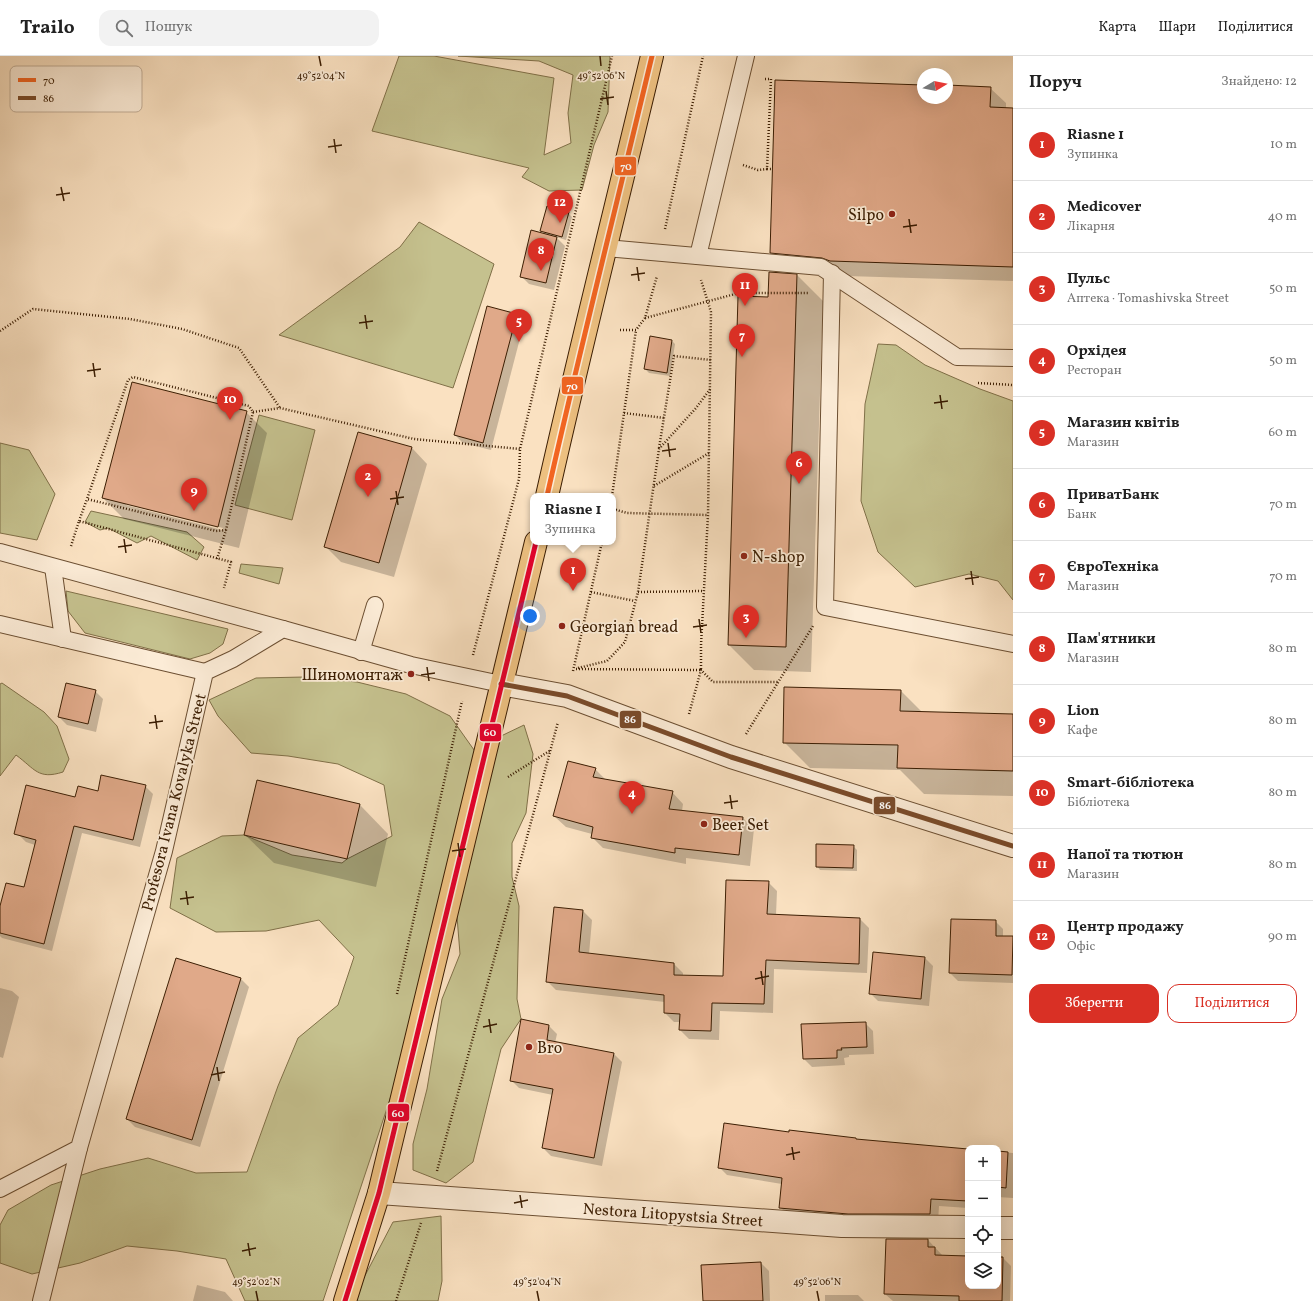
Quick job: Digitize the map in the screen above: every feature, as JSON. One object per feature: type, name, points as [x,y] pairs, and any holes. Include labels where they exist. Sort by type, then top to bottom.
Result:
[{"type":"main road","points":[[548,493],[585,326],[606,248],[652,56]]},
{"type":"main road","points":[[344,1301],[379,1193],[535,545]]},
{"type":"street","points":[[501,684],[567,696],[731,757],[1013,846]]},
{"type":"street","name":"Nestora Litopystsia Street","points":[[379,1193],[842,1226],[965,1227]]},
{"type":"street","points":[[1001,1228],[1013,1228]]},
{"type":"lane","points":[[698,256],[746,56]]},
{"type":"lane","points":[[606,248],[821,267],[957,357],[1013,358]]},
{"type":"lane","points":[[832,273],[825,607],[1013,644]]},
{"type":"lane","points":[[0,552],[283,629],[411,666],[501,684]]},
{"type":"lane","points":[[59,568],[63,639]]},
{"type":"lane","points":[[362,652],[374,605]]},
{"type":"lane","points":[[0,624],[205,672]]},
{"type":"lane","name":"Profesora Ivana Kovalyka Street","points":[[41,1301],[79,1148],[164,851],[205,672],[232,659],[283,629]]},
{"type":"lane","points":[[0,1189],[79,1148]]},
{"type":"path","points":[[397,996],[467,678],[519,479],[520,449],[612,56]]},
{"type":"path","points":[[664,236],[703,56]]},
{"type":"path","points":[[765,79],[771,79],[767,169]]},
{"type":"path","points":[[742,165],[758,170],[772,170]]},
{"type":"path","points":[[682,739],[701,670],[703,591],[708,515],[711,312],[702,286]]},
{"type":"path","points":[[612,493],[636,330],[645,318],[655,287]]},
{"type":"path","points":[[0,331],[33,309],[130,319],[182,329],[239,348],[280,408]]},
{"type":"path","points":[[620,330],[636,330]]},
{"type":"path","points":[[573,669],[607,661],[625,642],[638,592],[674,356],[711,360]]},
{"type":"path","points":[[59,568],[79,521],[128,380],[133,377],[249,406],[253,412],[226,530],[217,559]]},
{"type":"path","points":[[659,449],[696,408],[711,388]]},
{"type":"path","points":[[253,412],[280,408],[414,439],[520,449]]},
{"type":"path","points":[[624,413],[664,418]]},
{"type":"path","points":[[654,486],[709,453]]},
{"type":"path","points":[[87,499],[216,531],[226,530]]},
{"type":"path","points":[[616,510],[627,513],[708,515]]},
{"type":"path","points":[[79,521],[230,562],[218,611]]},
{"type":"path","points":[[573,669],[601,545]]},
{"type":"path","points":[[638,592],[703,591]]},
{"type":"path","points":[[591,592],[636,601]]},
{"type":"path","points":[[731,757],[825,607]]},
{"type":"path","points":[[573,669],[701,670],[713,682],[778,682]]},
{"type":"path","points":[[396,1301],[430,1197],[558,720]]},
{"type":"path","points":[[504,779],[551,750]]},
{"type":"shaded area","points":[[399,56],[434,56],[554,78],[544,155],[571,143],[568,113],[573,75],[539,61],[458,56],[610,56],[608,112],[594,145],[582,190],[549,191],[522,177],[529,168],[372,131]]},
{"type":"shaded area","points":[[419,222],[494,264],[453,388],[279,335],[400,247]]},
{"type":"shaded area","points":[[878,344],[896,345],[925,365],[980,389],[1013,401],[1013,600],[998,581],[969,574],[915,587],[878,552],[861,501],[865,404]]},
{"type":"shaded area","points":[[259,415],[315,430],[292,520],[235,505]]},
{"type":"shaded area","points":[[0,443],[29,450],[55,494],[37,540],[0,533]]},
{"type":"shaded area","points":[[91,511],[187,532],[204,547],[197,560],[151,536],[137,543],[108,528],[100,530],[85,522]]},
{"type":"shaded area","points":[[241,564],[283,568],[279,584],[239,573]]},
{"type":"shaded area","points":[[66,591],[228,629],[223,644],[210,653],[190,659],[85,633],[68,611]]},
{"type":"shaded area","points":[[305,677],[357,682],[406,694],[450,716],[479,757],[408,1045],[323,1301],[245,1301],[226,1259],[177,1251],[127,1246],[80,1263],[32,1274],[0,1263],[0,1225],[8,1210],[51,1185],[100,1169],[148,1158],[196,1173],[247,1172],[278,1086],[298,1038],[338,1005],[354,957],[319,920],[266,931],[216,932],[170,908],[177,858],[222,836],[244,835],[292,855],[342,863],[392,836],[384,785],[338,764],[288,756],[251,753],[218,716],[209,700],[256,678]]},
{"type":"shaded area","points":[[2,683],[44,712],[57,726],[69,759],[63,772],[48,775],[42,774],[37,772],[16,755],[0,776],[0,684]]},
{"type":"shaded area","points":[[524,725],[533,754],[526,813],[512,843],[512,877],[519,906],[517,999],[521,1019],[501,1049],[473,1162],[446,1183],[413,1170],[413,1144],[427,1089],[442,999],[460,954],[456,904],[499,737]]},
{"type":"shaded area","points":[[441,1216],[442,1281],[438,1301],[354,1301],[358,1289],[393,1222]]},
{"type":"building","name":"Silpo","points":[[775,80],[917,85],[917,104],[953,104],[953,85],[991,87],[990,107],[1013,108],[1013,267],[830,261],[822,258],[770,253]]},
{"type":"building","points":[[547,206],[569,212],[562,237],[540,231]]},
{"type":"building","points":[[531,230],[557,237],[546,283],[520,277]]},
{"type":"building","points":[[769,272],[797,274],[786,647],[728,645],[738,296],[768,297]]},
{"type":"building","points":[[487,306],[517,314],[483,443],[454,435]]},
{"type":"building","points":[[650,336],[672,340],[667,373],[644,369]]},
{"type":"building","points":[[132,382],[247,411],[218,527],[102,498]]},
{"type":"building","points":[[358,432],[412,447],[379,563],[324,547]]},
{"type":"building","points":[[66,683],[96,690],[88,724],[58,717]]},
{"type":"building","points":[[784,687],[901,690],[900,711],[1013,714],[1013,771],[897,768],[898,745],[783,743]]},
{"type":"building","points":[[568,761],[596,768],[593,777],[673,791],[669,809],[743,817],[739,855],[675,848],[675,853],[591,838],[593,827],[553,816]]},
{"type":"building","points":[[101,775],[146,785],[133,840],[74,826],[44,944],[0,933],[0,906],[6,883],[24,887],[36,840],[14,834],[26,785],[75,797],[78,786],[98,791]]},
{"type":"building","points":[[257,780],[360,804],[347,859],[244,835]]},
{"type":"building","points":[[816,844],[854,845],[853,868],[816,867]]},
{"type":"building","points":[[726,880],[769,881],[767,914],[860,918],[859,964],[766,960],[764,1004],[712,1003],[711,1031],[679,1030],[680,1014],[664,1013],[664,995],[546,982],[554,907],[583,910],[579,952],[674,963],[674,975],[723,976]]},
{"type":"building","points":[[951,919],[996,920],[996,936],[1013,936],[1012,975],[949,973]]},
{"type":"building","points":[[873,952],[925,957],[921,999],[869,994]]},
{"type":"building","points":[[176,958],[241,978],[192,1140],[126,1119]]},
{"type":"building","points":[[521,1019],[549,1025],[547,1040],[614,1053],[594,1158],[542,1148],[553,1089],[510,1081]]},
{"type":"building","points":[[866,1022],[867,1047],[841,1048],[842,1050],[837,1050],[837,1058],[803,1059],[801,1024]]},
{"type":"building","points":[[724,1123],[789,1132],[789,1130],[856,1139],[965,1149],[965,1201],[931,1199],[930,1214],[848,1214],[779,1208],[782,1178],[718,1168]]},
{"type":"building","points":[[1001,1151],[1008,1152],[1006,1188],[1001,1187]]},
{"type":"building","points":[[886,1239],[928,1239],[928,1247],[935,1247],[935,1255],[965,1256],[965,1289],[1001,1289],[1001,1257],[1003,1257],[1002,1301],[959,1301],[959,1296],[884,1294]]},
{"type":"building","points":[[761,1262],[763,1301],[703,1301],[701,1265]]},
{"type":"transit line","name":"70","points":[[548,493],[585,331],[652,56]]},
{"type":"transit line","name":"60","points":[[345,1301],[379,1193],[535,545]]},
{"type":"transit line","name":"86","points":[[501,684],[567,696],[731,757],[1013,846]]},
{"type":"place","name":"Silpo","points":[[892,214]]},
{"type":"place","name":"Центр продажу","points":[[560,223]]},
{"type":"place","name":"Пам'ятники","points":[[541,271]]},
{"type":"place","name":"Напої та тютюн","points":[[745,306]]},
{"type":"place","name":"Магазин квітів","points":[[519,342]]},
{"type":"place","name":"ЄвроТехніка","points":[[742,357]]},
{"type":"place","name":"Smart-бібліотека","points":[[230,420]]},
{"type":"place","name":"ПриватБанк","points":[[799,484]]},
{"type":"place","name":"Medicover","points":[[368,497]]},
{"type":"place","name":"Lion","points":[[194,511]]},
{"type":"place","name":"N-shop","points":[[744,556]]},
{"type":"place","name":"Riasne 1","points":[[573,591]]},
{"type":"place","name":"Georgian bread","points":[[562,626]]},
{"type":"place","name":"Пульс","points":[[746,638]]},
{"type":"place","name":"Шиномонтаж","points":[[411,674]]},
{"type":"place","name":"Орхідея","points":[[632,814]]},
{"type":"place","name":"Beer Set","points":[[704,824]]},
{"type":"place","name":"Bro","points":[[529,1047]]}]
